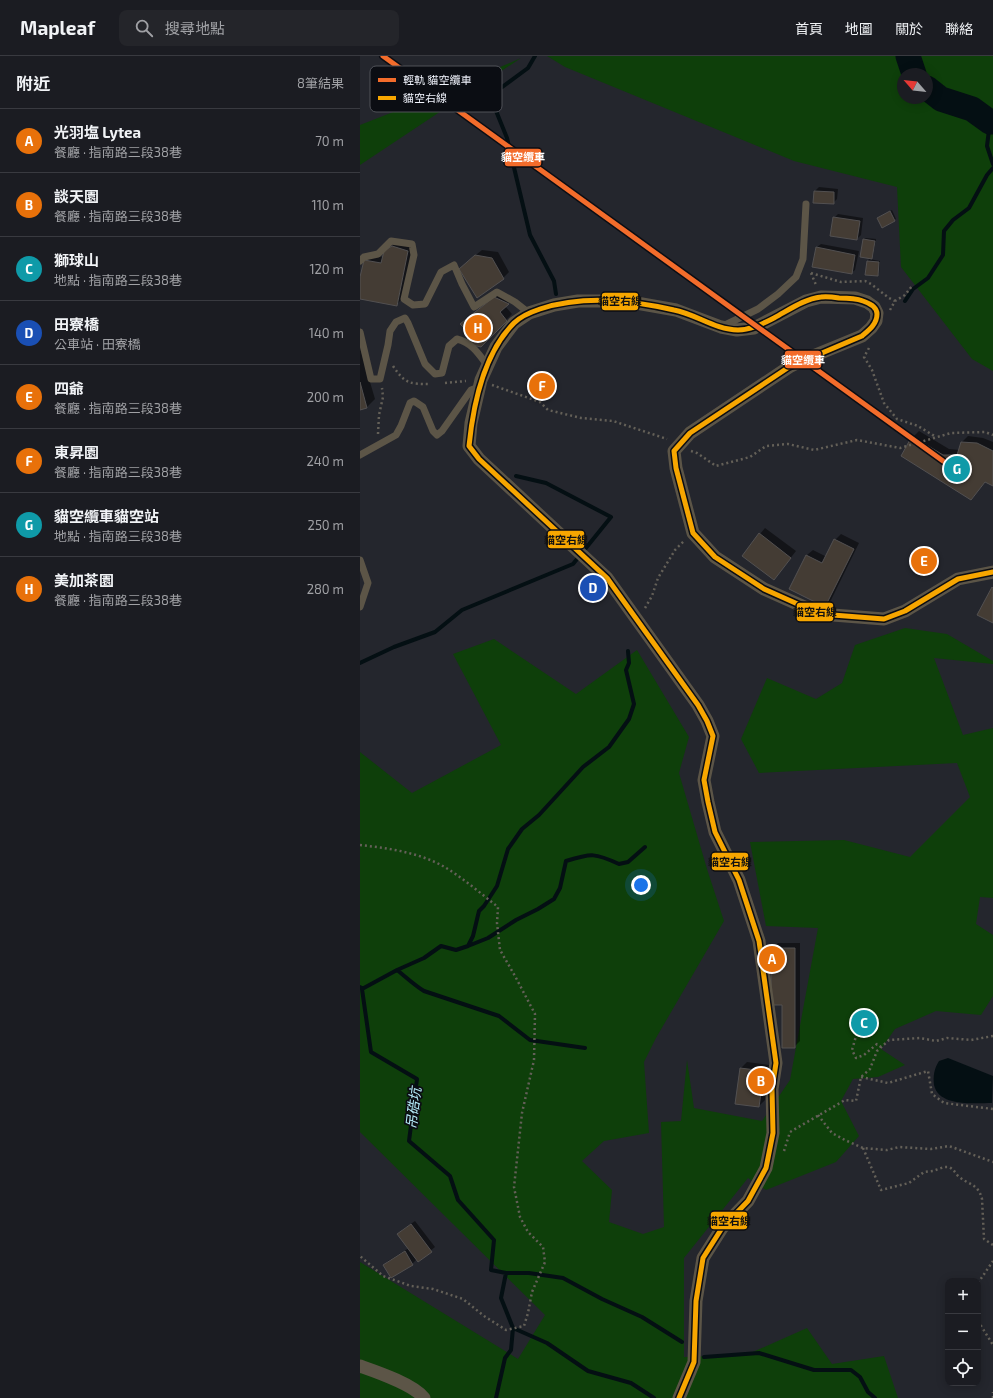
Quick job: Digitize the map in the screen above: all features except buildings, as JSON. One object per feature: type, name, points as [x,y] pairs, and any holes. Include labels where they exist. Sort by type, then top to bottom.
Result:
[{"type":"street","points":[[679,1398],[694,1362],[696,1301],[703,1258],[722,1228],[748,1201],[766,1168],[773,1133],[772,1089],[776,1063],[759,942],[739,880],[715,832],[704,780],[713,736],[707,721],[698,705],[607,578],[479,459],[469,446],[471,423],[479,387],[496,347],[514,323],[529,313],[554,305],[578,301],[625,301],[676,310],[721,327],[737,330],[754,328],[806,301],[821,297],[855,298],[867,302],[874,307],[877,313],[876,321],[862,336],[789,367],[690,433],[674,451],[676,468],[693,533],[715,557],[764,589],[820,614],[884,618],[905,611],[958,579],[993,572]]},
{"type":"street","points":[[360,1366],[398,1381],[421,1394],[424,1398]]},
{"type":"lane","points":[[721,327],[758,309],[778,294],[796,277],[803,259],[806,204]]},
{"type":"lane","points":[[360,261],[364,256],[378,254],[391,241],[412,244],[414,255],[404,299],[413,305],[426,304],[442,272],[454,265],[474,308],[497,292],[515,302],[529,313]]},
{"type":"lane","points":[[360,332],[371,379],[380,379],[390,330],[396,322],[405,318],[425,364],[435,374],[442,373],[449,346],[457,339],[463,340],[476,349],[488,365]]},
{"type":"lane","points":[[360,455],[396,435],[410,403],[414,401],[423,407],[433,431],[438,435],[471,390],[479,387]]},
{"type":"lane","points":[[360,560],[368,583],[360,607]]},
{"type":"path","points":[[796,277],[807,268],[821,297]]},
{"type":"path","points":[[877,313],[890,310],[895,301],[905,296],[912,286]]},
{"type":"path","points":[[871,346],[864,357],[872,370],[884,403],[897,419],[918,426],[936,437]]},
{"type":"path","points":[[377,445],[379,415],[383,397],[380,379]]},
{"type":"path","points":[[638,622],[652,596],[658,578],[675,550],[693,533]]},
{"type":"path","points":[[360,845],[414,854],[440,865],[498,907],[497,923],[500,950],[535,1014],[534,1060],[522,1113],[514,1187],[520,1217],[528,1232],[543,1247],[545,1262],[532,1292],[524,1326],[506,1330],[484,1316],[463,1299],[433,1289],[411,1286],[383,1276],[360,1256]]},
{"type":"path","points":[[861,1019],[852,1050],[856,1058],[877,1044],[881,1047]]},
{"type":"path","points":[[790,1132],[844,1100],[856,1101],[862,1077],[870,1069],[877,1051],[889,1040],[920,1038],[936,1040],[947,1038],[972,1040],[993,1036]]},
{"type":"path","points":[[862,1077],[888,1083],[928,1071],[932,1094],[944,1103],[993,1109]]},
{"type":"path","points":[[818,1115],[832,1133],[863,1148],[887,1150],[899,1147],[931,1149],[949,1146],[993,1162]]},
{"type":"path","points":[[863,1148],[881,1190],[909,1183],[924,1172],[933,1171],[944,1167],[949,1167],[954,1170],[959,1176],[974,1185],[981,1193],[984,1240],[993,1245]]},
{"type":"path","points":[[981,1279],[993,1261]]},
{"type":"path","points":[[981,1326],[993,1345]]},
{"type":"path","points":[[993,1392],[993,1398]]},
{"type":"green space","points":[[547,56],[993,56],[993,371],[972,359],[901,267],[897,187],[794,161],[565,67]]},
{"type":"green space","points":[[521,58],[502,71],[502,66]]},
{"type":"green space","points":[[393,112],[440,112],[360,165],[360,125]]},
{"type":"green space","points":[[905,628],[947,634],[993,661],[993,664],[934,658],[963,735],[993,728],[993,898],[980,897],[976,924],[993,935],[993,996],[981,1015],[936,1011],[895,1029],[881,1049],[905,1065],[878,1077],[853,1079],[841,1101],[859,1136],[836,1162],[766,1190],[748,1178],[684,1258],[684,1357],[746,1355],[807,1328],[832,1364],[884,1356],[898,1398],[360,1398],[360,1262],[518,1359],[545,1315],[360,1132],[360,752],[412,793],[501,745],[453,654],[494,639],[576,694],[637,650],[689,737],[679,773],[724,921],[656,1038],[644,1062],[649,1133],[604,1141],[582,1161],[612,1190],[609,1222],[643,1234],[664,1227],[661,1122],[681,1121],[687,1060],[694,1108],[762,1121],[790,1080],[818,928],[766,926],[750,842],[844,840],[910,857],[970,797],[957,763],[759,773],[741,739],[767,678],[816,699],[842,683],[855,645]]},
{"type":"shaded area","points":[[948,1058],[993,1076],[992,1103],[958,1102],[943,1097],[937,1092],[934,1085],[935,1070],[939,1061]]},
{"type":"waterway","points":[[502,87],[528,68],[535,56]]},
{"type":"waterway","points":[[908,56],[912,68]]},
{"type":"waterway","points":[[933,93],[941,99],[972,109],[990,122],[993,122]]},
{"type":"waterway","points":[[496,112],[507,138],[530,235],[554,281],[556,294]]},
{"type":"waterway","points":[[990,122],[987,146],[993,164]]},
{"type":"waterway","points":[[905,301],[913,289],[928,278],[943,255],[944,231],[953,220],[969,208],[987,175],[993,168]]},
{"type":"waterway","points":[[360,663],[394,647],[435,632],[462,610],[573,564],[611,517],[546,483],[516,476]]},
{"type":"waterway","points":[[468,946],[473,936],[479,911],[497,886],[508,849],[522,829],[539,815],[583,767],[609,747],[629,719],[634,704],[626,670],[629,663],[628,651]]},
{"type":"waterway","points":[[362,989],[397,970],[424,958],[441,946],[456,950],[488,938],[516,920],[554,899],[560,888],[566,861],[593,855],[619,864],[628,862],[645,847]]},
{"type":"waterway","points":[[397,970],[413,984],[424,991],[499,1016],[530,1040],[585,1048]]},
{"type":"waterway","name":"吊硞坑","points":[[360,987],[362,989],[371,1052],[417,1079],[409,1141],[450,1176],[458,1200],[494,1240],[491,1270],[506,1273],[501,1298],[513,1328],[511,1350],[505,1358],[496,1398]]},
{"type":"waterway","points":[[506,1273],[529,1273],[563,1278],[602,1299],[642,1317],[682,1342]]},
{"type":"waterway","points":[[513,1328],[547,1343],[588,1371],[631,1383],[654,1398]]},
{"type":"waterway","points":[[704,1357],[759,1353],[814,1370],[851,1370],[860,1377],[868,1392],[875,1398]]},
{"type":"tram line","name":"貓空纜車","points":[[383,56],[397,66]]},
{"type":"tram line","name":"貓空纜車","points":[[460,112],[943,461]]},
{"type":"transit line","name":"貓空右線","points":[[679,1398],[694,1362],[696,1301],[703,1258],[722,1228],[748,1201],[766,1168],[773,1133],[772,1089],[776,1063],[759,941],[739,880],[715,832],[704,780],[713,736],[698,705],[607,578],[479,459],[469,446],[477,397],[488,365],[495,349],[504,335],[514,323],[523,316],[540,309],[573,302],[607,300],[641,304],[682,312],[713,325],[738,330],[752,328],[797,305],[815,298],[830,297],[854,299],[870,304],[877,312],[877,318],[870,329],[862,336],[789,367],[690,433],[674,451],[676,468],[693,533],[715,557],[764,589],[820,614],[884,619],[905,611],[958,579],[993,572]]},
{"type":"place","name":"美加茶園","points":[[478,328]]},
{"type":"place","name":"東昇園","points":[[542,386]]},
{"type":"place","name":"貓空纜車貓空站","points":[[957,469]]},
{"type":"place","name":"四爺","points":[[924,561]]},
{"type":"place","name":"田寮橋","points":[[593,588]]},
{"type":"place","name":"光羽塩 Lytea","points":[[772,959]]},
{"type":"place","name":"獅球山","points":[[864,1023]]},
{"type":"place","name":"談天園","points":[[761,1081]]}]
